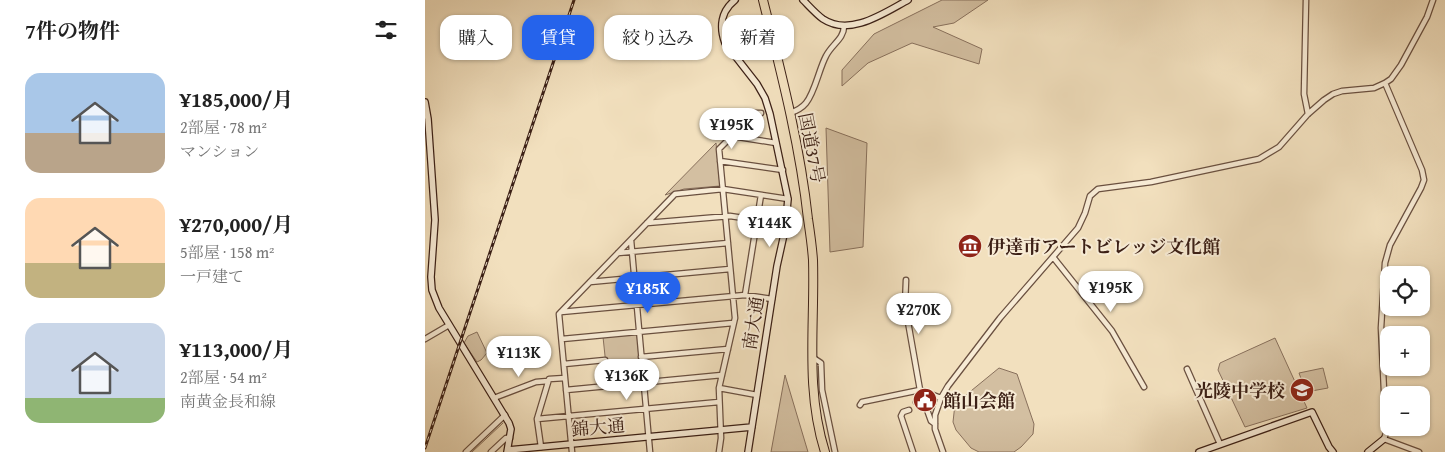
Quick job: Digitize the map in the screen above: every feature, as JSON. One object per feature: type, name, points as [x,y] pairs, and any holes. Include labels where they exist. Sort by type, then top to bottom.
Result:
[{"type":"highway","name":"国道37号","points":[[763,0],[785,89],[803,176],[813,260],[811,356],[815,406],[825,452]]},
{"type":"street","name":"南大通","points":[[735,0],[724,12],[721,27],[722,35],[725,43],[757,84],[765,98],[783,170],[788,199],[785,230],[748,452]]},
{"type":"street","points":[[803,0],[823,19],[844,26],[864,22],[908,0]]},
{"type":"street","points":[[1306,0],[1304,94],[1308,114]]},
{"type":"street","points":[[943,452],[937,440],[935,424],[935,415],[941,398],[1000,318],[1077,228],[1085,213],[1090,196],[1098,189],[1151,182],[1259,159],[1279,147],[1308,114],[1333,94],[1342,91],[1375,88],[1391,79],[1401,65],[1427,16],[1433,0]]},
{"type":"street","points":[[790,113],[797,111],[810,98],[826,56],[844,34],[844,26]]},
{"type":"street","points":[[1368,452],[1384,439],[1385,433],[1381,328],[1385,262],[1390,245],[1424,180],[1413,146],[1385,83]]},
{"type":"street","points":[[425,102],[428,119],[435,220],[431,277],[434,296],[449,325],[505,415],[511,429],[507,451]]},
{"type":"street","points":[[719,452],[721,430],[719,388],[735,318],[719,149],[755,113],[761,113]]},
{"type":"street","points":[[734,134],[738,138],[776,143]]},
{"type":"street","points":[[720,160],[783,170]]},
{"type":"street","points":[[572,452],[559,314],[675,194],[723,189],[788,199]]},
{"type":"street","points":[[745,295],[761,195]]},
{"type":"street","points":[[647,223],[726,216],[757,220]]},
{"type":"street","points":[[631,240],[650,452]]},
{"type":"street","points":[[618,253],[728,243]]},
{"type":"street","points":[[1053,257],[1112,331],[1144,387]]},
{"type":"street","points":[[589,282],[730,269]]},
{"type":"street","points":[[906,280],[905,305],[920,390]]},
{"type":"street","points":[[561,312],[745,295],[772,299]]},
{"type":"street","points":[[562,339],[733,323]]},
{"type":"street","points":[[425,338],[449,325]]},
{"type":"street","points":[[641,357],[728,349]]},
{"type":"street","points":[[811,356],[821,364],[822,390],[835,452]]},
{"type":"street","points":[[564,364],[605,360],[607,386]]},
{"type":"street","points":[[1187,369],[1220,444]]},
{"type":"street","points":[[567,390],[722,375]]},
{"type":"street","points":[[494,398],[536,382],[565,378]]},
{"type":"street","points":[[541,447],[537,419],[548,380]]},
{"type":"street","points":[[719,388],[757,394]]},
{"type":"street","points":[[860,405],[862,402],[875,398],[920,390],[941,398]]},
{"type":"street","points":[[917,399],[916,402],[926,408],[931,421],[935,424]]},
{"type":"street","points":[[537,419],[719,402]]},
{"type":"street","points":[[909,410],[903,412],[901,416],[913,452]]},
{"type":"street","points":[[1199,452],[1312,412],[1333,452]]},
{"type":"street","points":[[466,452],[505,415]]},
{"type":"street","name":"錦大通","points":[[507,451],[752,427]]},
{"type":"street","points":[[491,452],[506,438],[510,438]]},
{"type":"street","points":[[1384,439],[1419,452]]},
{"type":"shaded area","points":[[942,0],[988,0],[954,23],[933,27],[982,49],[979,64],[912,43],[868,63],[842,86],[842,70],[874,34]]},
{"type":"shaded area","points":[[826,128],[867,143],[863,247],[830,252]]},
{"type":"shaded area","points":[[716,143],[720,186],[684,189],[665,195]]},
{"type":"shaded area","points":[[477,332],[487,353],[477,362],[464,343],[468,336]]},
{"type":"shaded area","points":[[635,333],[637,335],[641,382],[608,384],[603,337]]},
{"type":"shaded area","points":[[1275,338],[1307,408],[1245,427],[1218,370],[1220,363]]},
{"type":"shaded area","points":[[999,368],[1017,374],[1034,424],[1033,434],[1014,452],[979,452],[971,448],[956,430],[953,422],[955,404]]},
{"type":"shaded area","points":[[1323,368],[1328,388],[1306,392],[1299,373]]},
{"type":"shaded area","points":[[785,375],[808,452],[771,452]]},
{"type":"waterway","points":[[472,452],[503,423]]},
{"type":"railway","points":[[425,448],[574,0]]},
{"type":"place","name":"伊達市アートビレッジ文化館","points":[[970,246]]},
{"type":"place","name":"光陵中学校","points":[[1302,390]]},
{"type":"place","name":"館山会館","points":[[925,400]]}]
